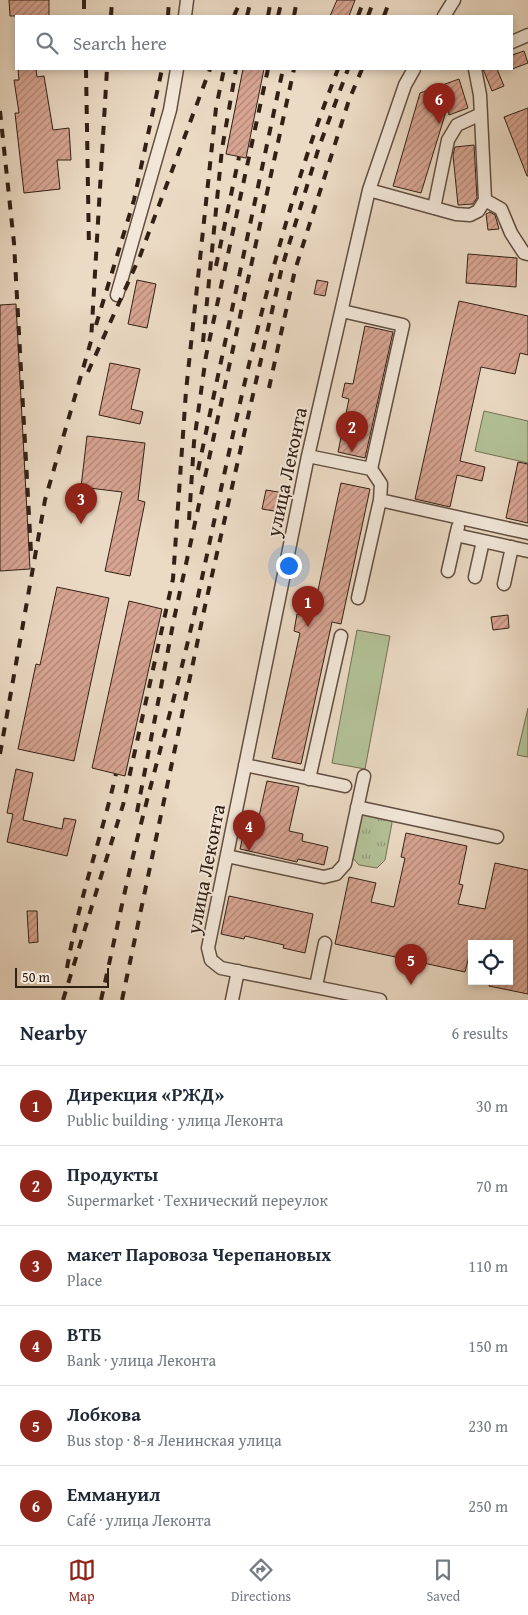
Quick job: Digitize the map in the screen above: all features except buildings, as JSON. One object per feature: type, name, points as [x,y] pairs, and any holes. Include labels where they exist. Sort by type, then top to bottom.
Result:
[{"type":"street","points":[[185,15],[188,0]]},
{"type":"street","points":[[445,15],[454,0]]},
{"type":"street","points":[[513,42],[528,35]]},
{"type":"street","points":[[117,295],[170,110],[177,70]]},
{"type":"street","name":"улица Леконта","points":[[238,971],[221,968],[211,960],[208,948],[308,456],[369,190],[405,85],[413,70]]},
{"type":"street","points":[[369,190],[434,208],[470,215],[478,211],[485,200],[481,114],[475,70]]},
{"type":"street","points":[[434,208],[448,140],[457,125],[481,114]]},
{"type":"street","points":[[485,200],[501,209],[510,233],[524,253],[528,254]]},
{"type":"street","points":[[342,311],[403,325],[371,468],[381,484],[380,500],[358,598]]},
{"type":"street","points":[[308,456],[371,468]]},
{"type":"street","points":[[380,500],[528,534]]},
{"type":"street","points":[[448,571],[460,519]]},
{"type":"street","points":[[456,535],[528,551]]},
{"type":"street","points":[[475,577],[483,541]]},
{"type":"street","points":[[504,584],[512,547]]},
{"type":"street","points":[[309,779],[341,636]]},
{"type":"street","points":[[245,765],[345,786]]},
{"type":"street","points":[[227,856],[324,877],[336,874],[345,864],[364,776]]},
{"type":"street","points":[[357,807],[497,837]]},
{"type":"street","points":[[316,986],[325,943]]},
{"type":"street","points":[[232,1000],[238,971],[380,1000]]},
{"type":"green space","points":[[484,411],[528,421],[528,463],[475,451]]},
{"type":"green space","points":[[357,630],[390,636],[365,769],[332,763]]},
{"type":"green space","points":[[528,708],[528,757],[517,755]]},
{"type":"green space","points":[[363,814],[391,820],[392,823],[385,860],[377,868],[359,865],[352,857]]},
{"type":"railway","points":[[84,0],[84,15]]},
{"type":"railway","points":[[111,15],[112,0]]},
{"type":"railway","points":[[168,15],[169,0]]},
{"type":"railway","points":[[234,15],[241,0]]},
{"type":"railway","points":[[247,15],[251,0]]},
{"type":"railway","points":[[268,15],[271,0]]},
{"type":"railway","points":[[278,15],[282,0]]},
{"type":"railway","points":[[294,15],[297,0]]},
{"type":"railway","points":[[358,15],[364,0]]},
{"type":"railway","points":[[368,15],[374,0]]},
{"type":"railway","points":[[384,15],[390,0]]},
{"type":"railway","points":[[86,70],[89,249]]},
{"type":"railway","points":[[0,754],[45,500],[91,341],[107,70]]},
{"type":"railway","points":[[96,325],[134,200],[162,70]]},
{"type":"railway","points":[[88,372],[140,256],[210,70]]},
{"type":"railway","points":[[63,1000],[123,805],[173,579],[186,391],[216,108],[224,70]]},
{"type":"railway","points":[[203,342],[222,149],[236,70]]},
{"type":"railway","points":[[189,520],[194,442],[206,356],[268,70]]},
{"type":"railway","points":[[198,470],[283,70]]},
{"type":"railway","points":[[137,812],[174,619],[294,70]]},
{"type":"railway","points":[[101,1000],[137,839],[188,640],[255,339],[292,203],[338,70]]},
{"type":"railway","points":[[122,1000],[205,606],[282,267],[319,147],[348,70]]},
{"type":"railway","points":[[269,388],[295,270],[349,100],[362,70]]},
{"type":"railway","points":[[0,111],[14,243],[31,552]]},
{"type":"railway","points":[[216,266],[239,157]]},
{"type":"railway","points":[[67,968],[83,895],[116,774]]},
{"type":"place","name":"Еммануил","points":[[439,124]]},
{"type":"place","name":"Продукты","points":[[352,452]]},
{"type":"place","name":"макет Паровоза Черепановых","points":[[81,524]]},
{"type":"place","name":"Дирекция «РЖД»","points":[[308,627]]},
{"type":"place","name":"ВТБ","points":[[249,851]]},
{"type":"place","name":"Лобкова","points":[[411,985]]}]
